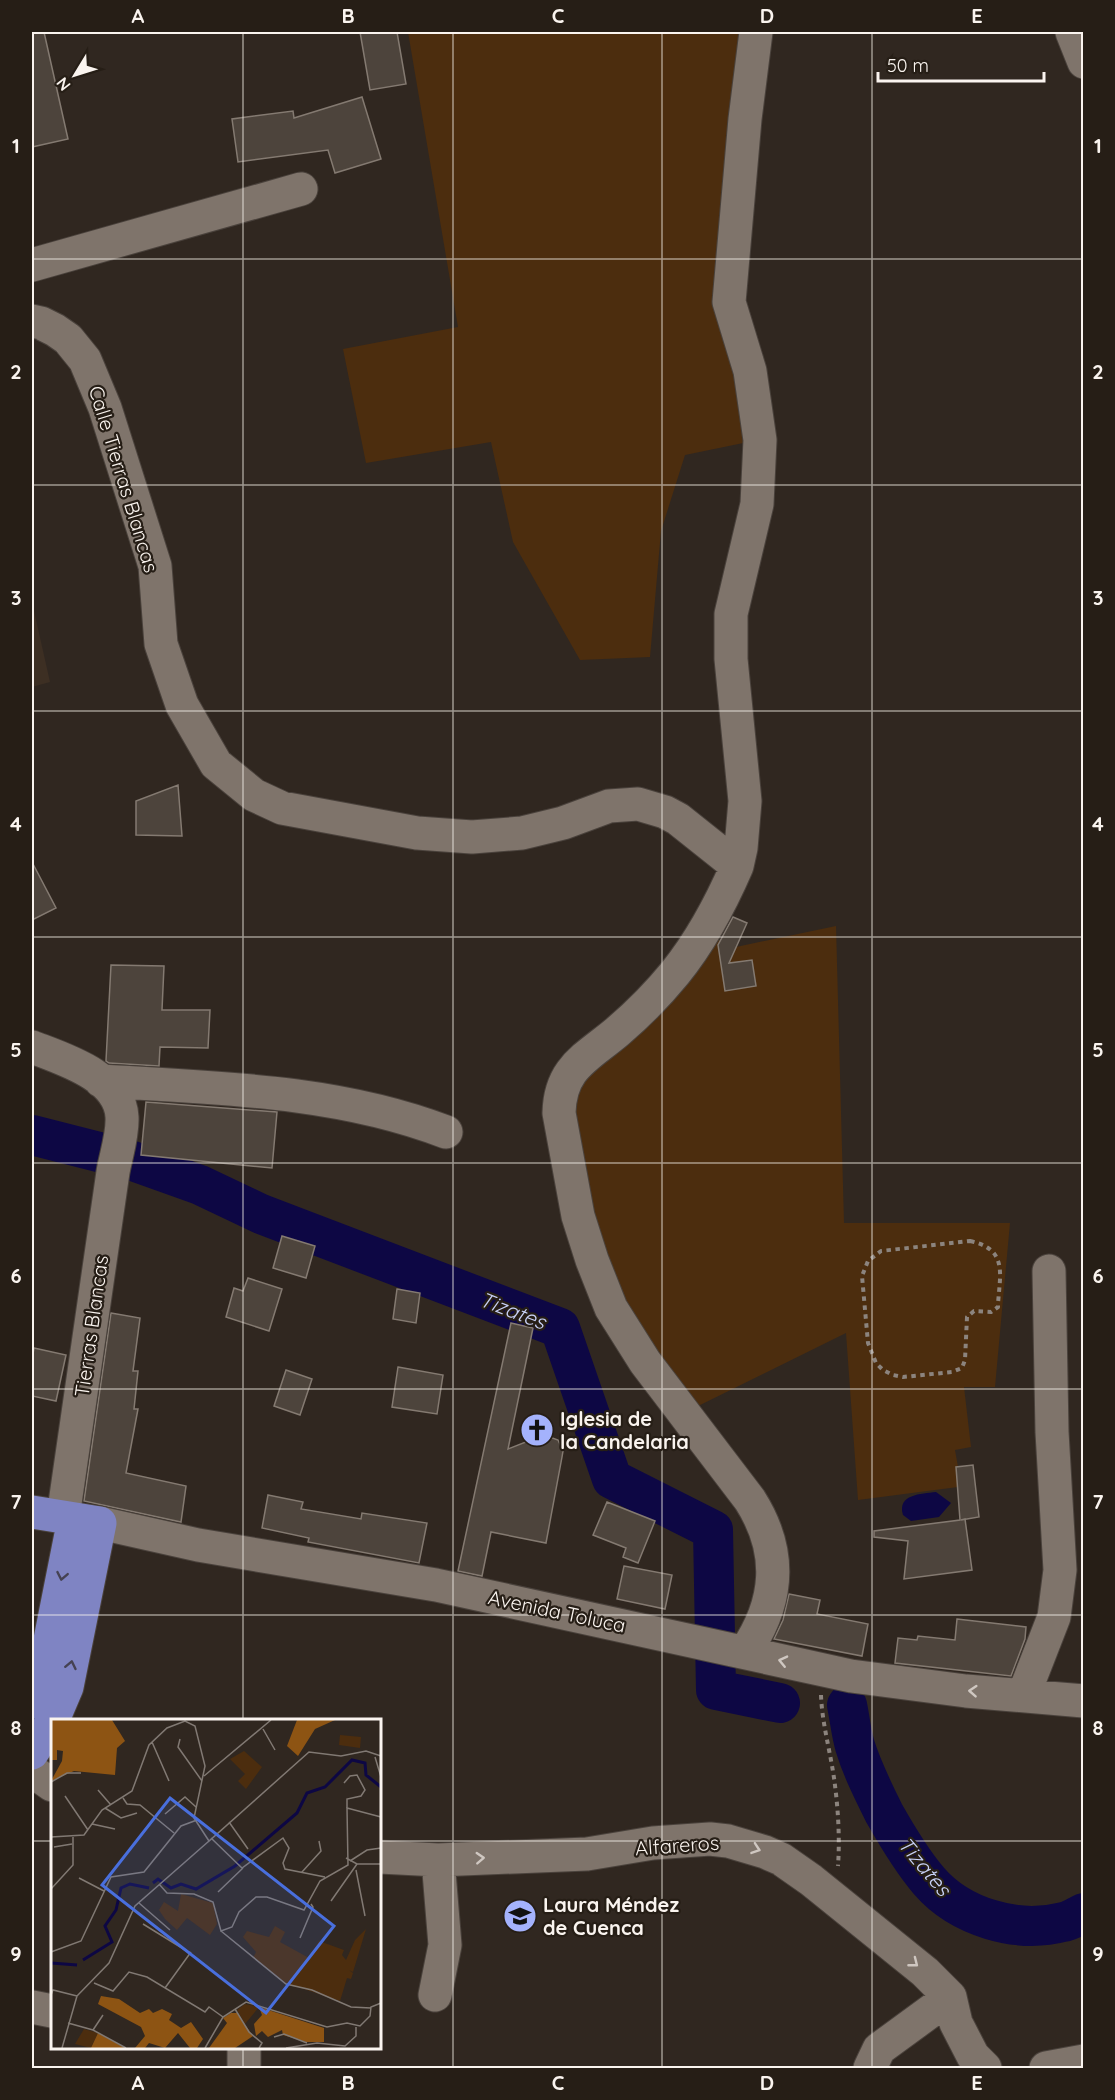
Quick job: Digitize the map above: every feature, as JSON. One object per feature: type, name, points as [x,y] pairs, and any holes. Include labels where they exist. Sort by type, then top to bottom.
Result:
[{"type":"main road","points":[[32,1702],[43,1675],[67,1518]]},
{"type":"main road","points":[[54,1719],[67,1687],[67,1518]]},
{"type":"main road","points":[[32,1753],[51,1724]]},
{"type":"street","points":[[725,1648],[764,1620],[772,1586],[772,1558],[766,1532],[750,1500],[645,1362],[611,1308],[578,1216],[560,1113],[560,1099],[563,1085],[578,1061],[638,1013],[677,970],[704,930],[736,866],[741,848],[745,801],[731,659],[731,614],[757,504],[760,440],[750,371],[729,302],[745,119],[756,32]]},
{"type":"street","points":[[1072,32],[1083,62]]},
{"type":"street","points":[[32,265],[301,189]]},
{"type":"street","name":"Calle Tierras Blancas","points":[[32,321],[41,323],[68,339],[78,349],[91,372],[105,408],[154,566],[160,644],[182,705],[216,764],[254,795],[282,808],[417,833],[472,837],[543,829],[609,806],[638,804],[665,812],[678,819],[736,866]]},
{"type":"street","points":[[32,1047],[77,1065],[101,1081],[222,1088],[342,1102],[413,1119],[446,1132]]},
{"type":"street","name":"Tierras Blancas","points":[[67,1518],[122,1115],[115,1096],[101,1081]]},
{"type":"street","points":[[1024,1694],[1054,1617],[1060,1570],[1052,1432],[1049,1271]]},
{"type":"street","name":"Avenida Toluca","points":[[67,1518],[198,1545],[436,1585],[852,1676],[1083,1701]]},
{"type":"street","points":[[32,1771],[51,1784]]},
{"type":"street","name":"Alfareros","points":[[381,1857],[438,1860],[587,1854],[653,1843],[710,1839],[747,1846],[781,1859],[796,1869],[925,1972],[950,1997]]},
{"type":"street","points":[[435,1995],[445,1945],[438,1860]]},
{"type":"street","points":[[870,2068],[879,2049],[950,1997],[956,2023],[973,2056],[985,2068]]},
{"type":"street","points":[[32,2007],[51,2011]]},
{"type":"street","points":[[244,2049],[244,2068]]},
{"type":"street","points":[[1046,2068],[1083,2061]]},
{"type":"path","points":[[970,1241],[989,1248],[1001,1266],[998,1307],[991,1312],[974,1311],[967,1317],[965,1360],[962,1368],[952,1372],[914,1376],[893,1375],[883,1370],[870,1354],[862,1276],[868,1261],[874,1255],[889,1249],[970,1241]]},
{"type":"path","points":[[822,1715],[834,1780],[839,1846],[837,1880],[829,1895]]},
{"type":"shaded area","points":[[408,32],[749,32],[723,303],[753,441],[685,455],[661,531],[650,657],[580,660],[513,542],[491,442],[366,463],[343,349],[458,327]]},
{"type":"shaded area","points":[[32,602],[50,682],[32,687]]},
{"type":"shaded area","points":[[836,926],[844,1223],[1010,1223],[995,1387],[964,1387],[971,1447],[955,1450],[958,1487],[858,1500],[846,1333],[690,1410],[608,1282],[570,1090],[711,937],[736,947]]},
{"type":"shaded area","points":[[936,1492],[951,1503],[939,1517],[911,1521],[903,1515],[902,1508],[907,1499]]},
{"type":"building","points":[[32,32],[44,32],[68,139],[32,147]]},
{"type":"building","points":[[360,32],[397,32],[406,84],[370,90]]},
{"type":"building","points":[[362,97],[381,159],[335,173],[328,150],[238,162],[232,119],[293,111],[294,118]]},
{"type":"building","points":[[178,785],[182,836],[136,835],[136,801]]},
{"type":"building","points":[[32,862],[56,908],[32,920]]},
{"type":"building","points":[[733,917],[747,923],[729,963],[752,960],[756,986],[725,991],[718,945]]},
{"type":"building","points":[[111,965],[164,966],[162,1010],[210,1010],[208,1048],[160,1047],[159,1066],[106,1061]]},
{"type":"building","points":[[146,1102],[277,1112],[272,1168],[141,1155]]},
{"type":"building","points":[[282,1236],[315,1246],[306,1278],[273,1268]]},
{"type":"building","points":[[248,1278],[282,1289],[269,1331],[226,1317],[234,1288],[243,1291]]},
{"type":"building","points":[[397,1289],[420,1293],[416,1323],[393,1319]]},
{"type":"building","points":[[111,1313],[140,1318],[133,1371],[138,1371],[134,1409],[138,1409],[126,1473],[186,1486],[181,1522],[84,1501]]},
{"type":"building","points":[[511,1323],[533,1328],[508,1449],[541,1436],[547,1436],[558,1440],[563,1451],[546,1543],[491,1532],[482,1576],[458,1571]]},
{"type":"building","points":[[34,1348],[66,1355],[56,1401],[32,1396]]},
{"type":"building","points":[[398,1367],[443,1375],[437,1414],[392,1407]]},
{"type":"building","points":[[286,1370],[312,1379],[300,1415],[274,1406]]},
{"type":"building","points":[[973,1465],[979,1517],[965,1519],[972,1570],[904,1579],[908,1541],[874,1537],[874,1531],[960,1520],[956,1467]]},
{"type":"building","points":[[268,1495],[303,1502],[301,1509],[361,1519],[362,1513],[427,1523],[419,1563],[308,1542],[309,1538],[262,1528]]},
{"type":"building","points":[[607,1502],[655,1521],[638,1563],[623,1557],[626,1548],[593,1535]]},
{"type":"building","points":[[624,1566],[672,1575],[665,1609],[617,1599]]},
{"type":"building","points":[[789,1594],[820,1600],[817,1614],[868,1624],[862,1656],[774,1639],[783,1620]]},
{"type":"building","points":[[957,1619],[1026,1627],[1025,1639],[1011,1676],[895,1663],[898,1638],[917,1640],[918,1636],[955,1640]]},
{"type":"waterway","name":"Tizates","points":[[32,1135],[130,1160],[200,1185],[261,1214],[560,1328],[612,1479],[713,1530],[716,1690],[780,1703]]},
{"type":"waterway","name":"Tizates","points":[[847,1705],[858,1755],[884,1813],[916,1865],[942,1894],[973,1913],[1009,1924],[1045,1925],[1066,1921],[1084,1913]]},
{"type":"place","name":"Iglesia de la Candelaria","points":[[537,1430]]},
{"type":"place","name":"Laura Méndez de Cuenca","points":[[520,1916]]}]
